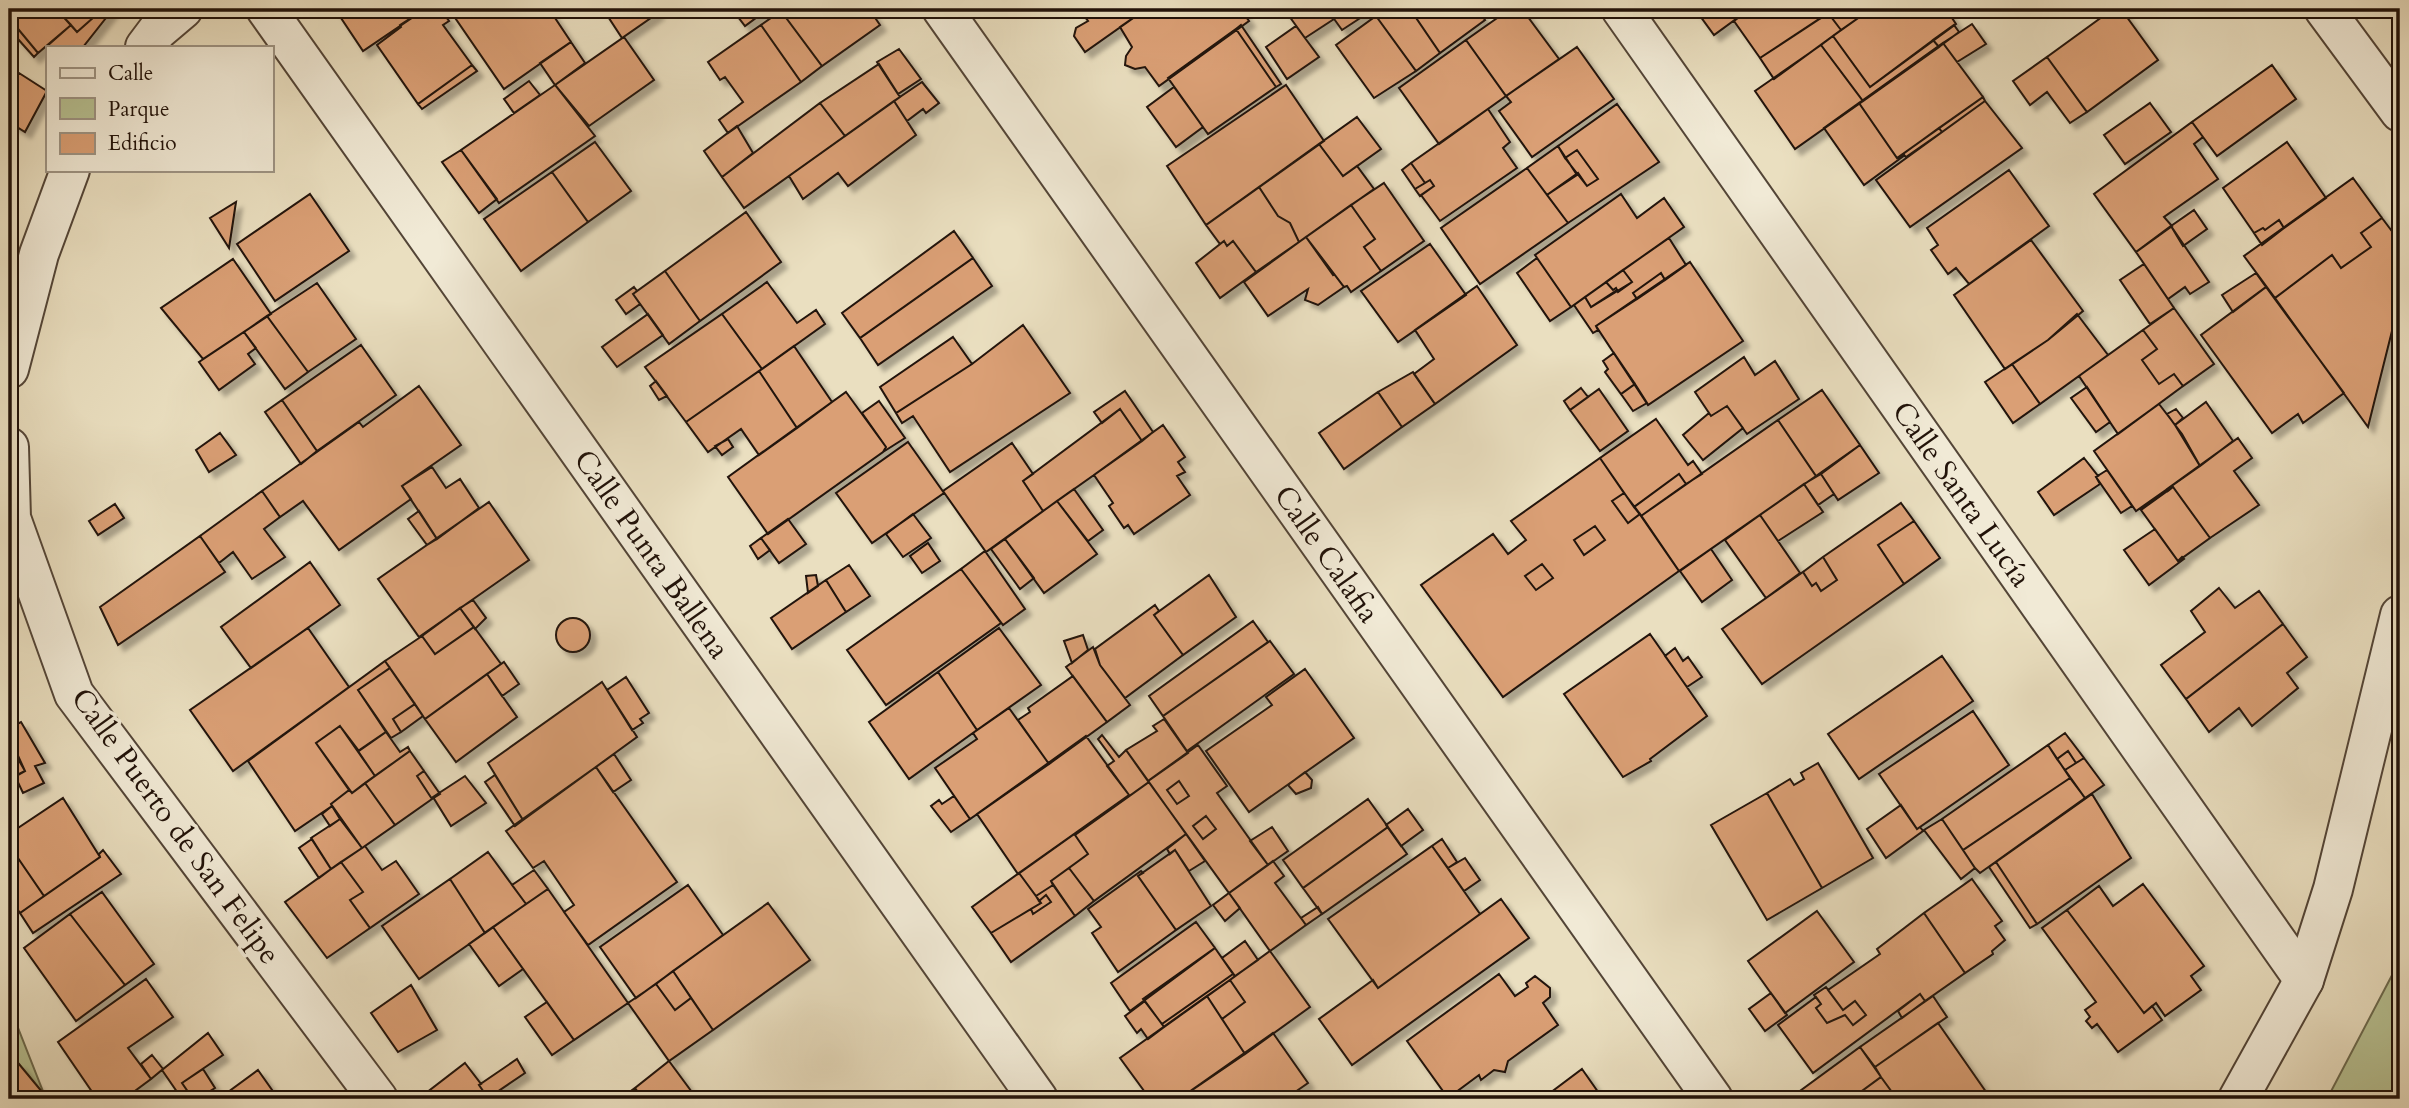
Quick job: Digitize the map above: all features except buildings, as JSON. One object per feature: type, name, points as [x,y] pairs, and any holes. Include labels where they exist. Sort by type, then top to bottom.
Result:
[{"type":"street","points":[[146,46],[157,31],[183,9]]},
{"type":"street","name":"Calle Punta Ballena","points":[[267,9],[1038,1099]]},
{"type":"street","name":"Calle Calafia","points":[[942,9],[1713,1099]]},
{"type":"street","name":"Calle Santa Lucía","points":[[1621,9],[2304,980]]},
{"type":"street","points":[[2324,9],[2400,112]]},
{"type":"street","points":[[9,369],[39,254],[69,172]]},
{"type":"street","name":"Calle Puerto de San Felipe","points":[[9,447],[11,518],[74,694],[378,1099]]},
{"type":"street","points":[[2238,1099],[2304,980],[2333,889],[2400,615]]},
{"type":"green space","points":[[2400,960],[2400,1099],[2327,1099]]},
{"type":"green space","points":[[9,1005],[46,1099],[9,1099]]}]
